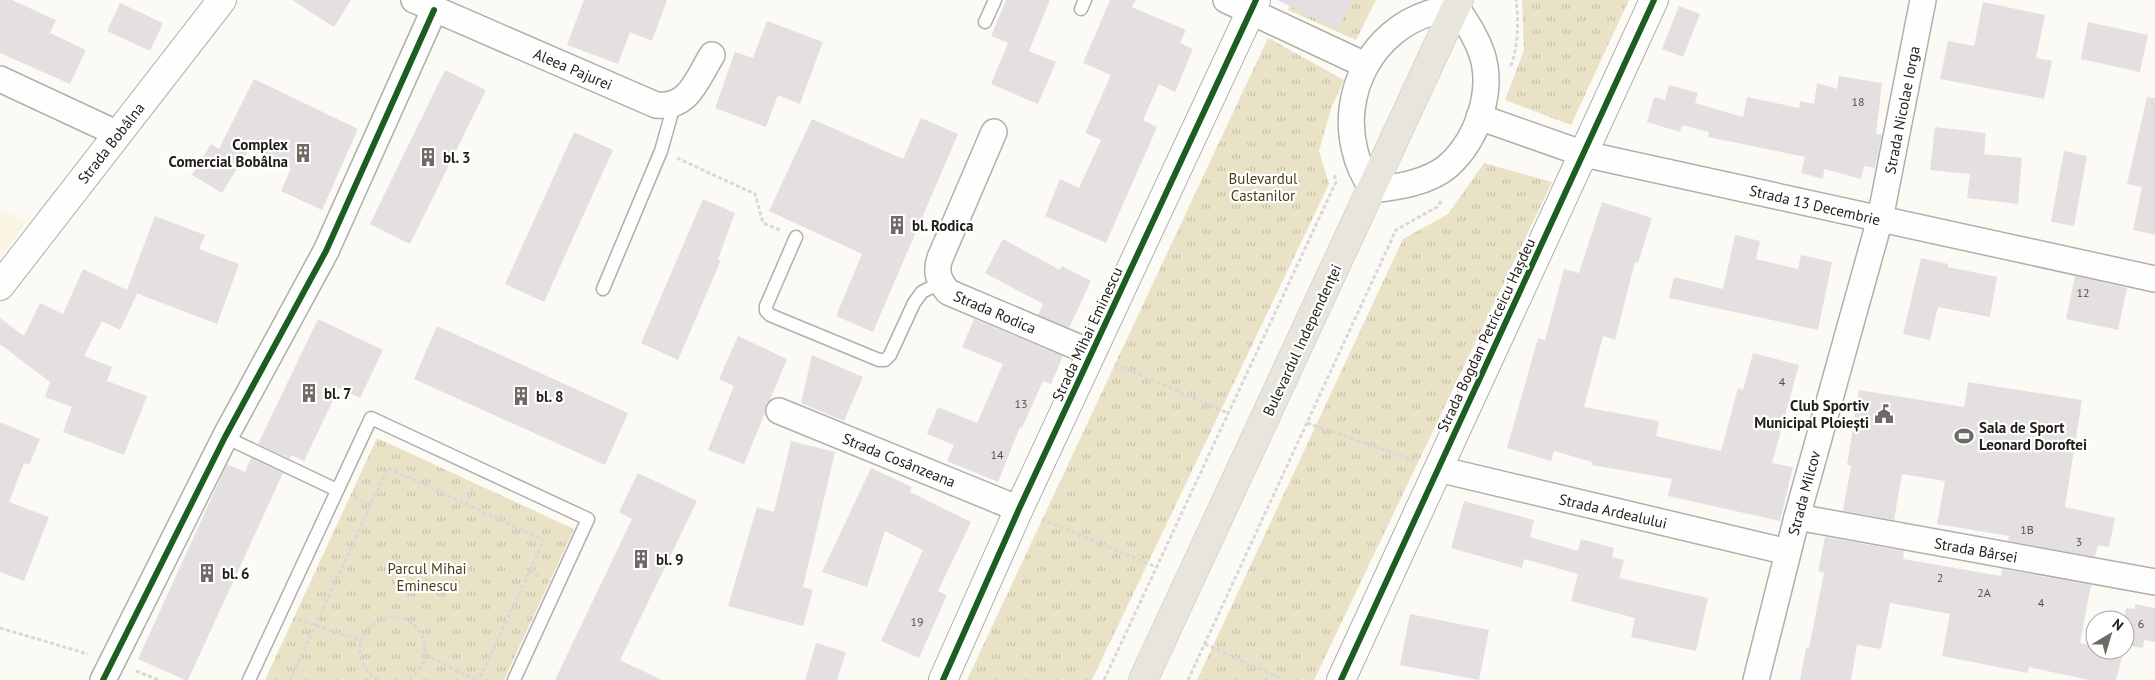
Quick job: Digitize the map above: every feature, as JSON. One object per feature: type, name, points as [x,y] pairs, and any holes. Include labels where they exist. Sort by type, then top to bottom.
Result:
[{"type":"main road","name":"Bulevardul Independenței","points":[[1143,680],[1458,4]]},
{"type":"street","name":"Strada Bobâlna","points":[[0,286],[222,0]]},
{"type":"street","points":[[1226,0],[1254,6],[1365,65]]},
{"type":"street","name":"Strada Bogdan Petriceicu Hașdeu","points":[[1341,680],[1654,0]]},
{"type":"street","name":"Strada Nicolae Iorga","points":[[1880,220],[1922,0]]},
{"type":"street","points":[[1458,4],[1482,55],[1486,73],[1485,96],[1479,118],[1462,150],[1447,166],[1423,180],[1391,188],[1372,190],[1360,168],[1354,150],[1352,132],[1352,107],[1365,65],[1375,49],[1404,25],[1429,13],[1458,4]]},
{"type":"street","points":[[108,670],[225,437],[326,251],[424,5]]},
{"type":"street","name":"Aleea Pajurei","points":[[424,5],[656,105],[674,105]]},
{"type":"street","name":"Strada Mihai Eminescu","points":[[943,680],[1019,509],[1254,6]]},
{"type":"street","points":[[674,105],[684,99],[712,55]]},
{"type":"street","points":[[0,79],[118,134]]},
{"type":"street","name":"Strada 13 Decembrie","points":[[1479,118],[1584,154],[2155,279]]},
{"type":"street","name":"Strada Rodica","points":[[994,132],[940,258],[937,268],[940,283],[948,292],[1092,354]]},
{"type":"street","name":"Strada Milcov","points":[[1756,680],[1797,517],[1880,220]]},
{"type":"street","name":"Strada Cosânzeana","points":[[779,410],[1019,509]]},
{"type":"street","name":"Strada Ardealului","points":[[1438,469],[1788,552]]},
{"type":"street","name":"Strada Bârsei","points":[[1797,517],[2155,582]]},
{"type":"lane","points":[[986,22],[995,0]]},
{"type":"lane","points":[[603,289],[661,151],[674,105]]},
{"type":"lane","points":[[796,237],[766,306],[766,311],[770,315],[879,360],[885,360],[890,355],[914,303],[922,292],[940,283]]},
{"type":"lane","points":[[249,680],[371,418],[588,519],[514,680]]},
{"type":"lane","points":[[225,437],[337,490]]},
{"type":"path","points":[[1509,71],[1515,55],[1518,12],[1516,0]]},
{"type":"path","points":[[661,151],[755,194],[763,223],[796,237]]},
{"type":"path","points":[[1104,680],[1336,182],[1332,167]]},
{"type":"path","points":[[1188,680],[1396,230],[1436,207],[1446,194]]},
{"type":"path","points":[[1092,354],[1228,413]]},
{"type":"path","points":[[1307,423],[1438,469]]},
{"type":"path","points":[[290,680],[388,468],[544,540],[480,680]]},
{"type":"path","points":[[1019,509],[1156,567]]},
{"type":"path","points":[[280,612],[361,641]]},
{"type":"path","points":[[378,680],[363,666],[360,655],[361,641],[368,628],[379,619],[400,618],[411,622],[420,631],[425,641],[426,655],[422,666],[415,675],[407,680]]},
{"type":"path","points":[[0,628],[108,670]]},
{"type":"path","points":[[1204,644],[1284,680]]},
{"type":"path","points":[[426,655],[474,680]]},
{"type":"shaded area","points":[[0,209],[27,222],[0,259]]},
{"type":"green space","points":[[1292,0],[1376,0],[1356,40],[1288,10]]},
{"type":"green space","points":[[1522,0],[1629,0],[1571,125],[1505,100],[1524,50]]},
{"type":"green space","name":"Bulevardul Castanilor","points":[[1268,38],[1344,80],[1331,109],[1319,151],[1329,184],[1092,680],[967,680]]},
{"type":"green space","points":[[1484,163],[1552,182],[1314,680],[1197,680],[1403,239],[1448,214]]},
{"type":"green space","name":"Parcul Mihai Eminescu","points":[[377,438],[574,529],[504,680],[265,680]]},
{"type":"building","points":[[0,0],[12,0],[56,20],[50,33],[86,50],[70,84],[0,53]]},
{"type":"building","points":[[292,0],[351,0],[334,27]]},
{"type":"building","points":[[584,0],[667,0],[652,41],[630,32],[618,64],[567,45]]},
{"type":"building","points":[[1006,0],[1050,0],[1029,51],[1056,62],[1038,104],[991,84],[1008,43],[991,36]]},
{"type":"building","points":[[1110,0],[1136,0],[1132,7],[1186,30],[1180,43],[1193,49],[1175,92],[1159,84],[1143,120],[1157,127],[1106,243],[1045,216],[1060,179],[1079,188],[1101,140],[1085,133],[1111,75],[1083,63]]},
{"type":"building","points":[[1277,0],[1352,0],[1338,29]]},
{"type":"building","points":[[1983,2],[2045,15],[2036,58],[2052,61],[2044,99],[1940,79],[1948,41],[1974,46]]},
{"type":"building","points":[[120,3],[163,23],[150,51],[107,31]]},
{"type":"building","points":[[1679,6],[1700,14],[1683,57],[1662,49]]},
{"type":"building","points":[[767,21],[823,42],[800,104],[778,95],[766,127],[715,108],[735,52],[753,58]]},
{"type":"building","points":[[2088,22],[2148,35],[2140,72],[2081,59]]},
{"type":"building","name":"bl. 3","points":[[445,70],[486,90],[410,244],[370,224]]},
{"type":"building","points":[[1839,76],[1882,83],[1876,134],[1882,135],[1875,168],[1864,166],[1861,179],[1824,169],[1823,179],[1801,173],[1805,157],[1708,137],[1709,132],[1682,125],[1680,132],[1647,122],[1654,97],[1665,100],[1669,85],[1698,93],[1695,103],[1743,117],[1747,97],[1799,108],[1800,101],[1814,104],[1817,83],[1837,89]]},
{"type":"building","name":"Complex Comercial Bobâlna","points":[[254,79],[358,129],[322,210],[281,191],[291,168],[249,149],[222,193],[192,175],[211,144],[219,149]]},
{"type":"building","points":[[2147,97],[2155,98],[2155,235],[2133,230],[2142,187],[2127,184]]},
{"type":"building","points":[[921,118],[958,134],[873,332],[836,316],[862,254],[769,211],[812,119],[903,159]]},
{"type":"building","points":[[1935,127],[1986,133],[1984,154],[2022,158],[2018,204],[1967,198],[1970,174],[1930,170]]},
{"type":"building","points":[[574,132],[613,150],[544,302],[505,284]]},
{"type":"building","points":[[2064,151],[2087,156],[2074,226],[2051,222]]},
{"type":"building","points":[[703,199],[735,213],[718,259],[721,260],[678,360],[641,343]]},
{"type":"building","points":[[1602,202],[1652,218],[1638,263],[1635,262],[1615,340],[1603,336],[1584,407],[1659,421],[1656,436],[1721,451],[1738,388],[1743,390],[1753,353],[1799,365],[1772,463],[1793,467],[1780,521],[1668,496],[1672,479],[1592,465],[1592,462],[1554,451],[1551,461],[1507,448],[1538,338],[1545,340],[1564,269],[1579,273]]},
{"type":"building","points":[[155,216],[205,235],[199,249],[239,264],[217,324],[128,290],[137,294],[120,330],[102,321],[84,356],[112,367],[107,381],[147,396],[124,455],[63,432],[72,407],[45,397],[50,382],[0,344],[0,318],[24,336],[40,303],[63,314],[83,269],[127,290]]},
{"type":"building","points":[[1735,235],[1760,241],[1756,259],[1798,269],[1801,255],[1832,262],[1818,330],[1669,298],[1674,277],[1723,289]]},
{"type":"building","points":[[1003,239],[1060,270],[1062,266],[1091,281],[1069,328],[1038,315],[1043,304],[985,273]]},
{"type":"building","points":[[1921,258],[1948,264],[1948,267],[1997,277],[1990,317],[1938,307],[1930,340],[1903,334]]},
{"type":"building","points":[[2075,276],[2127,288],[2118,330],[2066,319]]},
{"type":"building","name":"bl. 7","points":[[318,319],[383,350],[360,398],[339,388],[304,461],[291,455],[290,459],[258,444]]},
{"type":"building","points":[[974,319],[1063,356],[1051,384],[1043,381],[1022,428],[1020,427],[998,482],[947,461],[954,445],[927,434],[938,407],[977,423],[1003,364],[962,347]]},
{"type":"building","name":"bl. 8","points":[[437,326],[628,413],[605,465],[414,379]]},
{"type":"building","points":[[738,336],[787,359],[766,406],[765,413],[744,464],[708,450],[734,386],[719,379]]},
{"type":"building","points":[[812,355],[863,377],[844,421],[801,403]]},
{"type":"building","name":"Sala de Sport Leonard Doroftei","points":[[1968,382],[2082,400],[2065,507],[2115,518],[2109,547],[2098,545],[2095,557],[2008,541],[2009,536],[1937,524],[1945,481],[1902,474],[1894,520],[1843,511],[1851,466],[1847,465],[1859,390],[1964,407]]},
{"type":"building","points":[[0,422],[40,439],[29,465],[24,463],[9,502],[49,517],[24,581],[0,572]]},
{"type":"building","points":[[791,441],[835,452],[803,587],[813,590],[803,626],[728,606],[757,507],[774,512]]},
{"type":"building","name":"bl. 6","points":[[251,458],[283,473],[188,680],[185,680],[138,659],[227,464],[245,472]]},
{"type":"building","points":[[871,468],[912,487],[910,492],[971,522],[938,591],[947,595],[919,658],[881,641],[923,550],[885,531],[867,587],[822,572]]},
{"type":"building","name":"bl. 9","points":[[638,473],[697,501],[620,660],[662,680],[555,680],[632,519],[619,512]]},
{"type":"building","points":[[1464,501],[1534,520],[1530,537],[1578,551],[1581,539],[1614,548],[1612,557],[1624,560],[1619,578],[1708,598],[1696,651],[1631,637],[1635,618],[1571,601],[1578,574],[1524,559],[1522,568],[1451,548]]},
{"type":"building","points":[[1825,537],[1904,551],[1903,559],[2001,576],[2002,569],[2091,585],[2080,643],[2085,644],[2085,660],[2121,660],[2116,680],[2089,680],[2029,667],[2028,673],[1942,656],[1950,614],[1890,603],[1881,649],[1857,645],[1851,680],[1800,680],[1806,648],[1809,648],[1824,573],[1818,571]]},
{"type":"building","points":[[2135,604],[2155,608],[2155,642],[2144,640],[2143,648],[2135,647],[2135,610],[2126,610],[2126,608],[2135,609]]},
{"type":"building","points":[[1410,614],[1489,630],[1479,680],[1400,665]]},
{"type":"building","points":[[816,643],[846,652],[837,680],[805,680]]},
{"type":"cycle path","points":[[943,680],[1019,509],[1256,0]]},
{"type":"cycle path","points":[[1341,680],[1654,0]]},
{"type":"cycle path","points":[[103,680],[225,437],[326,251],[434,10]]},
{"type":"place","name":"Complex Comercial Bobâlna","points":[[303,153]]},
{"type":"place","name":"bl. 3","points":[[428,157]]},
{"type":"place","name":"bl. Rodica","points":[[897,225]]},
{"type":"place","name":"bl. 7","points":[[309,393]]},
{"type":"place","name":"bl. 8","points":[[521,396]]},
{"type":"place","name":"Club Sportiv Municipal Ploiești","points":[[1884,414]]},
{"type":"place","name":"Sala de Sport Leonard Doroftei","points":[[1964,436]]},
{"type":"place","name":"bl. 9","points":[[641,559]]},
{"type":"place","name":"bl. 6","points":[[207,573]]}]
